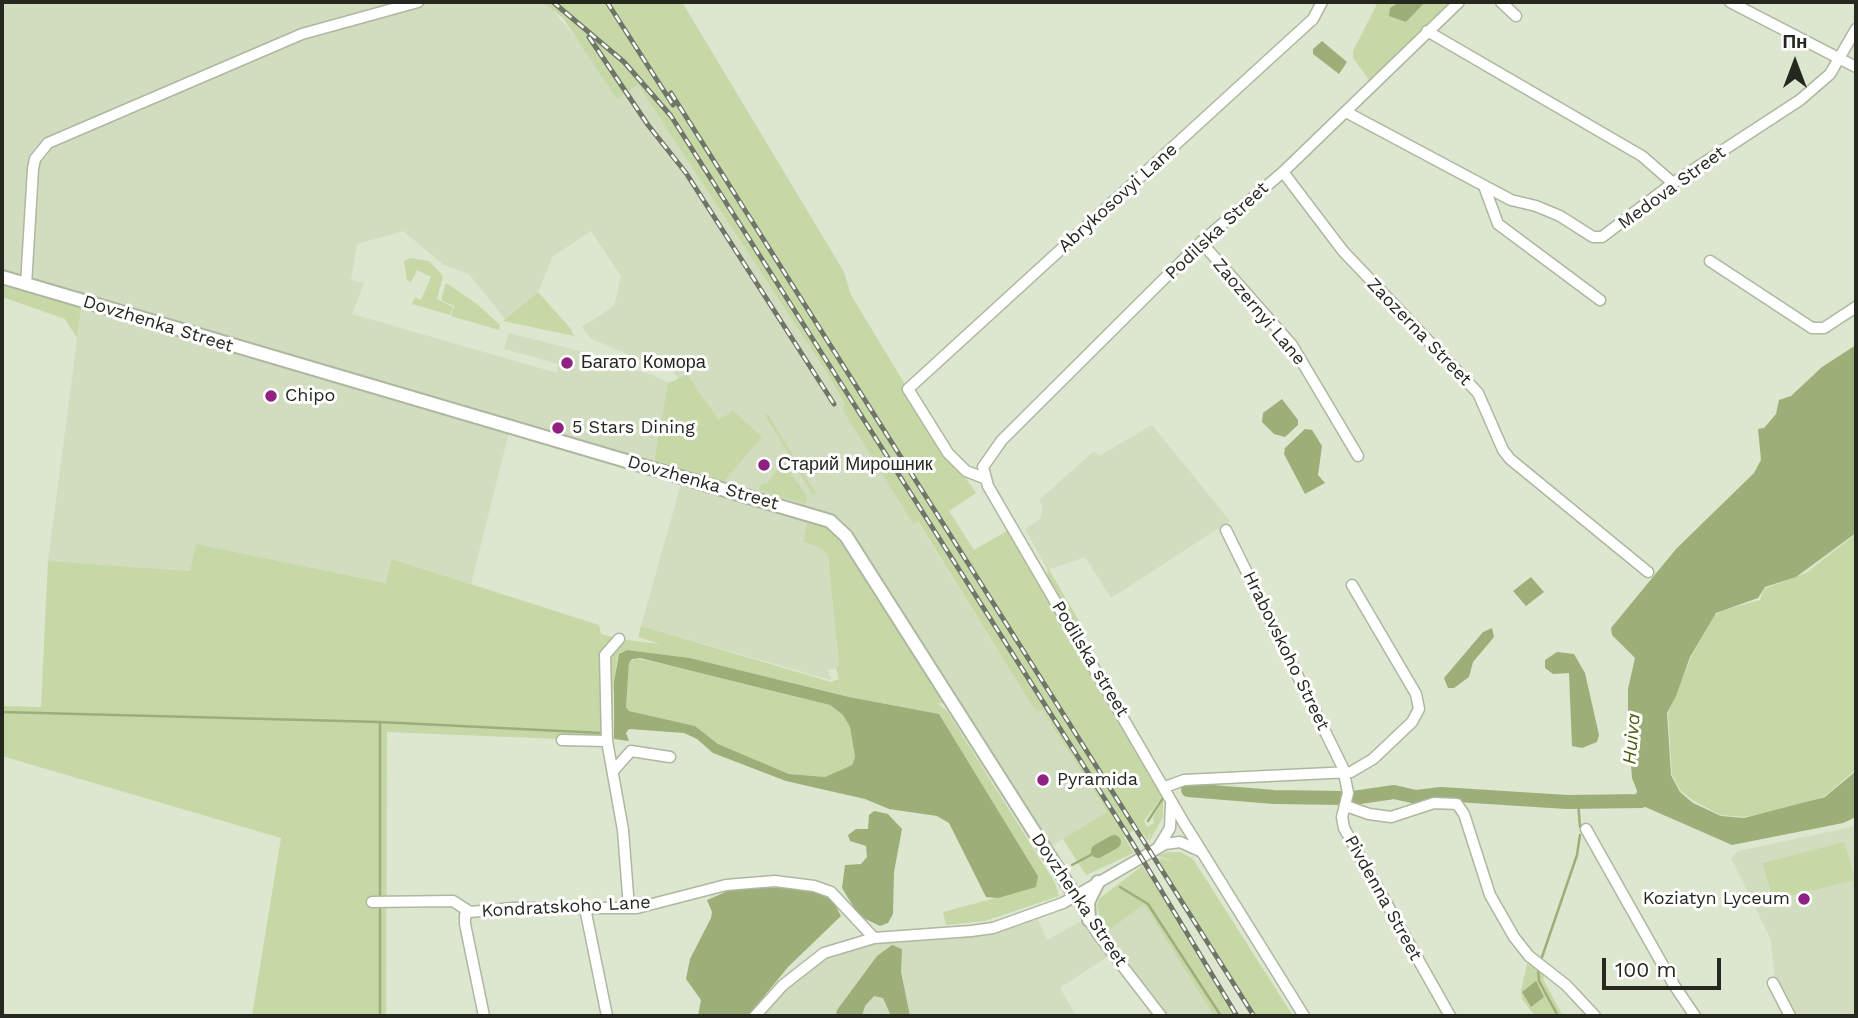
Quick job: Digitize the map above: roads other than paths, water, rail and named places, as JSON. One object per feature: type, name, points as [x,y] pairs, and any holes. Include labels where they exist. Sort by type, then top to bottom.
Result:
[{"type":"main road","name":"Dovzhenka Street","points":[[2,277],[830,521],[846,536],[1075,896]]},
{"type":"main road","points":[[1065,882],[1085,885],[1098,882]]},
{"type":"main road","points":[[1089,920],[1088,902],[1098,882]]},
{"type":"street","points":[[26,285],[33,169],[35,159],[48,143],[302,34],[418,2]]},
{"type":"street","name":"Abrykosovyi Lane","points":[[984,478],[966,471],[948,453],[908,390],[1314,19],[1322,2]]},
{"type":"street","name":"Podilska Street","points":[[1201,242],[1283,172],[1459,2]]},
{"type":"street","points":[[1501,2],[1516,16]]},
{"type":"street","points":[[1730,2],[1856,67]]},
{"type":"street","name":"Medova Street","points":[[1346,112],[1511,201],[1554,213],[1597,238],[1615,229],[1673,183],[1800,100],[1830,74],[1856,29]]},
{"type":"street","points":[[1427,31],[1642,156],[1673,183]]},
{"type":"street","name":"Zaozerna Street","points":[[1283,172],[1343,251],[1478,393],[1503,450],[1510,459],[1648,572]]},
{"type":"street","points":[[1484,186],[1498,224],[1600,300]]},
{"type":"street","name":"Zaozernyi Lane","points":[[1201,242],[1292,345],[1358,456]]},
{"type":"street","name":"Podilska street","points":[[1201,242],[997,446],[985,462],[984,478],[1201,851],[1304,1016]]},
{"type":"street","points":[[1710,261],[1816,329],[1824,328],[1856,307]]},
{"type":"street","name":"Hrabovskoho Street","points":[[1226,530],[1345,773]]},
{"type":"street","points":[[1158,847],[1172,821],[1167,790],[1184,780],[1354,771],[1373,759],[1412,722],[1419,709],[1410,682],[1352,585]]},
{"type":"street","points":[[619,639],[605,655],[607,741],[624,830],[629,908]]},
{"type":"street","points":[[562,740],[607,741]]},
{"type":"street","points":[[614,769],[631,751],[670,757]]},
{"type":"street","name":"Pivdenna Street","points":[[1345,773],[1348,793],[1342,817],[1345,831],[1450,1016]]},
{"type":"street","points":[[1346,806],[1368,814],[1391,817],[1434,803],[1457,804],[1464,814],[1485,884],[1510,930],[1529,956],[1566,985],[1595,1016]]},
{"type":"street","points":[[1586,829],[1674,985],[1695,1016]]},
{"type":"street","points":[[755,1016],[783,985],[824,953],[874,938],[993,928],[1075,896],[1158,847],[1180,842],[1201,851]]},
{"type":"street","name":"Kondratskoho Lane","points":[[484,1016],[464,922],[470,912],[629,908],[741,883],[791,882],[823,888],[837,895],[874,938]]},
{"type":"street","name":"Dovzhenka Street","points":[[1075,896],[1089,920],[1161,1016]]},
{"type":"street","points":[[379,902],[453,901],[470,912]]},
{"type":"street","points":[[585,908],[607,1016]]},
{"type":"street","points":[[1773,983],[1790,1016]]},
{"type":"water","points":[[1399,2],[1425,2],[1406,22],[1389,16],[1390,8]]},
{"type":"water","points":[[1322,41],[1347,62],[1339,74],[1313,54],[1313,49]]},
{"type":"water","points":[[1856,345],[1856,533],[1796,577],[1765,587],[1758,598],[1716,613],[1690,657],[1667,713],[1671,775],[1680,792],[1693,803],[1721,816],[1744,818],[1825,797],[1856,771],[1856,817],[1843,823],[1732,845],[1643,806],[1632,778],[1628,725],[1628,689],[1635,658],[1612,635],[1611,628],[1676,549],[1754,473],[1761,460],[1758,429],[1764,428],[1776,414],[1779,400],[1791,396],[1822,367]]},
{"type":"water","points":[[1282,399],[1298,420],[1298,425],[1285,437],[1274,434],[1262,422],[1263,413]]},
{"type":"water","points":[[1305,429],[1312,430],[1322,446],[1318,475],[1325,483],[1305,494],[1284,454],[1285,448]]},
{"type":"water","points":[[1531,577],[1544,592],[1526,606],[1513,591]]},
{"type":"water","points":[[1492,628],[1494,637],[1473,662],[1469,677],[1454,688],[1448,688],[1444,678],[1483,632]]},
{"type":"water","points":[[627,650],[690,658],[849,697],[939,714],[1038,876],[1036,887],[998,898],[986,897],[949,823],[937,816],[889,809],[865,799],[786,781],[713,753],[697,739],[684,733],[629,729],[626,733],[629,741],[614,739],[614,682],[619,654]],"holes":[[[640,658],[830,705],[843,715],[850,727],[855,757],[852,765],[825,777],[789,774],[718,744],[695,726],[629,711],[626,707],[629,663],[632,659]]]},
{"type":"water","points":[[1557,652],[1574,654],[1585,673],[1599,735],[1597,742],[1582,748],[1572,746],[1569,673],[1553,674],[1545,668],[1545,660]]},
{"type":"water","points":[[874,811],[888,814],[902,829],[894,872],[893,914],[888,923],[880,926],[859,916],[842,888],[845,865],[861,864],[867,857],[866,846],[850,841],[848,835],[856,829],[868,829],[869,815]]},
{"type":"water","points":[[759,887],[809,889],[832,899],[841,916],[788,967],[748,1016],[698,1016],[701,1000],[686,979],[690,959],[711,918],[712,912],[707,900],[730,890]]},
{"type":"water","points":[[892,945],[902,949],[901,972],[910,1016],[891,1016],[883,998],[874,996],[865,1006],[862,1016],[836,1016],[837,1010],[877,956]]},
{"type":"water","points":[[1536,981],[1544,997],[1531,1007],[1522,992]]},
{"type":"waterway","points":[[2,712],[380,722],[601,733]]},
{"type":"waterway","points":[[380,722],[380,897]]},
{"type":"waterway","name":"Huiva","points":[[1353,798],[1394,792],[1416,797],[1441,794],[1567,802],[1641,801],[1647,785]]},
{"type":"waterway","name":"Huiva","points":[[1188,790],[1274,797],[1344,798]]},
{"type":"waterway","points":[[1148,821],[1163,798]]},
{"type":"waterway","points":[[1578,802],[1580,827]]},
{"type":"waterway","points":[[1542,957],[1577,855],[1580,835]]},
{"type":"waterway","name":"Huiva","points":[[1098,851],[1114,842]]},
{"type":"waterway","points":[[1072,865],[1098,851]]},
{"type":"waterway","name":"Huiva","points":[[1120,887],[1148,904],[1221,1016]]},
{"type":"waterway","points":[[380,904],[380,1016]]},
{"type":"waterway","points":[[1538,969],[1539,981],[1558,1016]]},
{"type":"railway","points":[[553,2],[624,62],[671,116],[1127,834],[1237,1016]]},
{"type":"railway","points":[[607,2],[673,105]]},
{"type":"railway","points":[[589,37],[648,125],[686,173],[834,404]]},
{"type":"railway","points":[[671,93],[1254,1016]]},
{"type":"place","name":"Багато Комора","points":[[567,363]]},
{"type":"place","name":"Chipo","points":[[271,396]]},
{"type":"place","name":"5 Stars Dining","points":[[558,428]]},
{"type":"place","name":"Старий Мирошник","points":[[764,465]]},
{"type":"place","name":"Pyramida","points":[[1043,780]]},
{"type":"place","name":"Koziatyn Lyceum","points":[[1804,899]]}]
